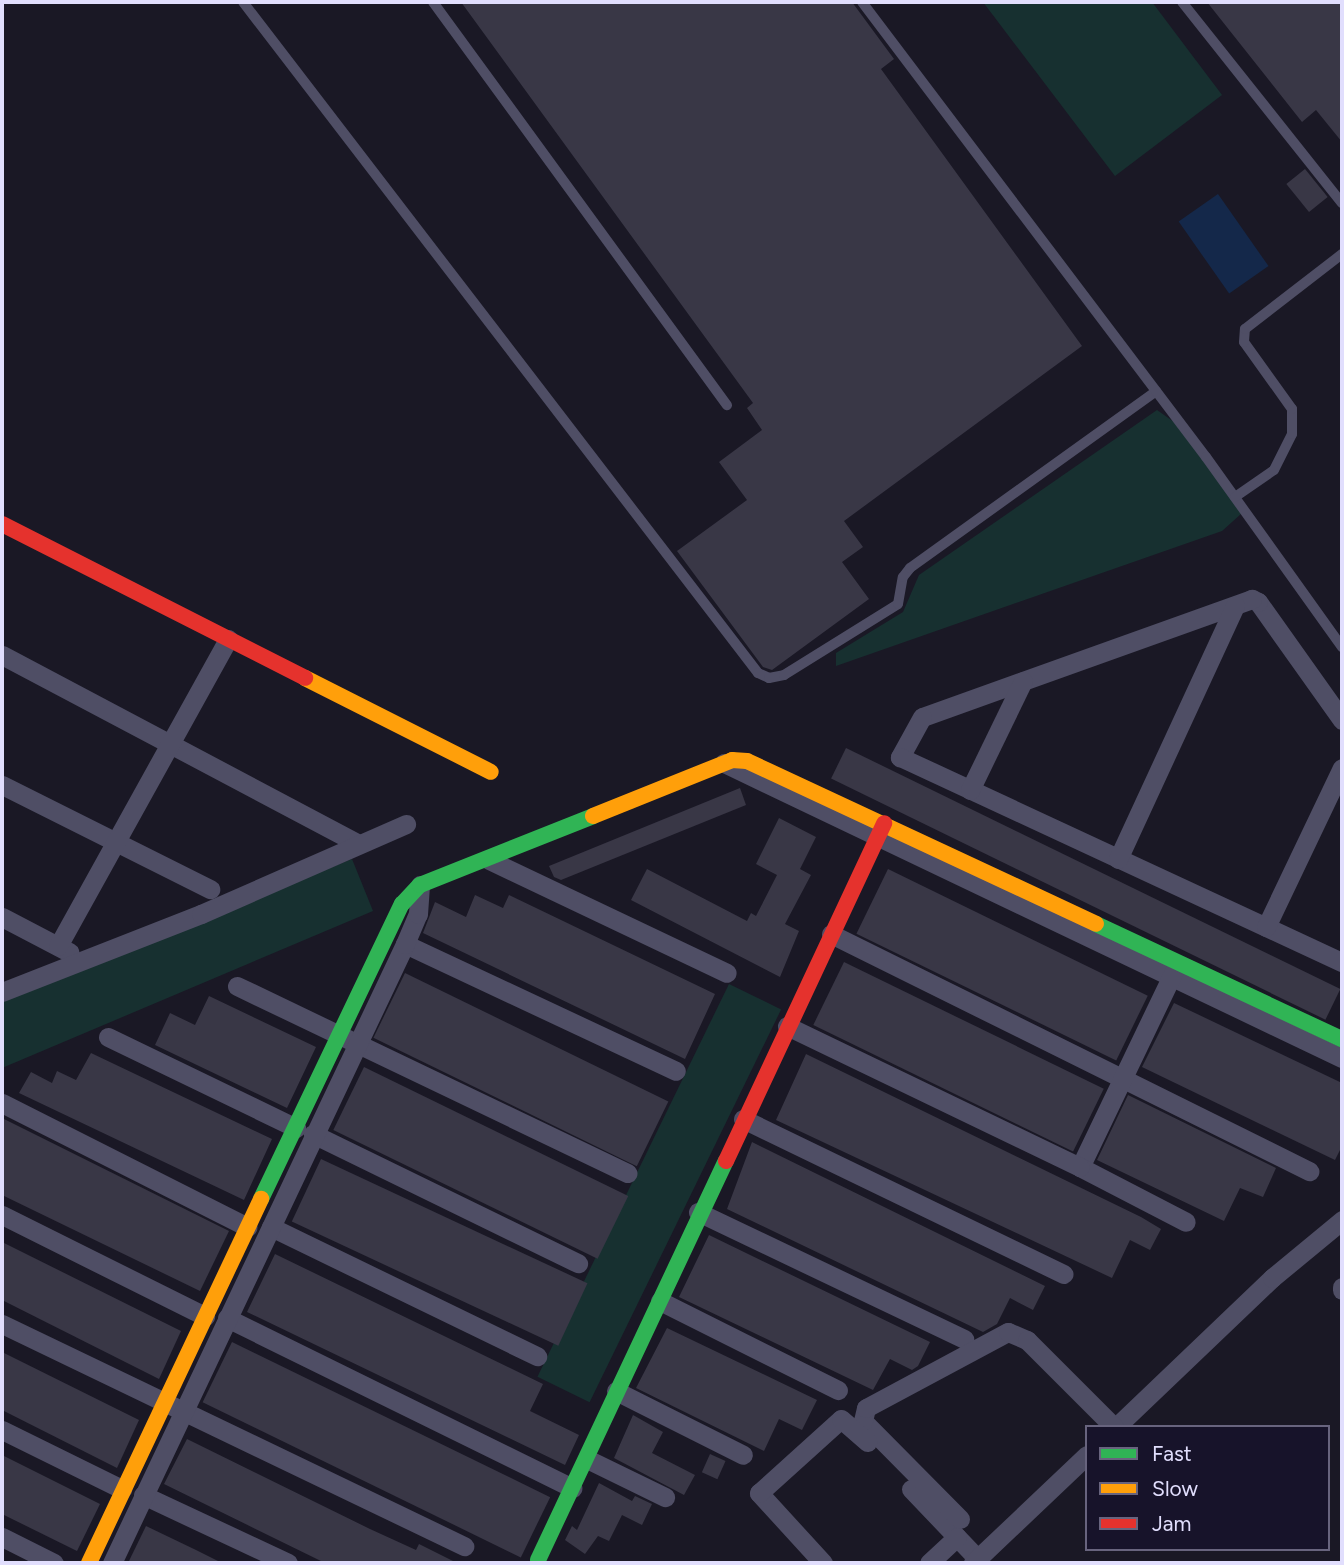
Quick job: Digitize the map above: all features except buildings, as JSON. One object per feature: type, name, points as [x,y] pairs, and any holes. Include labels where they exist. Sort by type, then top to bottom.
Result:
[{"type":"street","points":[[2,524],[491,772]]},
{"type":"street","points":[[1342,720],[1258,601],[1235,606],[922,717],[900,757],[1342,962]]},
{"type":"street","points":[[1118,859],[1235,606]]},
{"type":"street","points":[[58,946],[228,639]]},
{"type":"street","points":[[2,655],[359,845]]},
{"type":"street","points":[[970,790],[1023,681]]},
{"type":"street","points":[[112,1563],[271,1227],[339,1034],[402,904],[420,885],[489,860],[723,763],[1180,960],[1342,1039]]},
{"type":"street","points":[[1266,927],[1342,768]]},
{"type":"street","points":[[2,785],[210,889]]},
{"type":"street","points":[[2,992],[405,824]]},
{"type":"street","points":[[538,1560],[660,1301],[698,1212],[881,830]]},
{"type":"street","points":[[881,830],[1170,978],[1342,1058]]},
{"type":"street","points":[[489,860],[727,973]]},
{"type":"street","points":[[89,1563],[248,1227],[357,1044],[418,914],[420,885]]},
{"type":"street","points":[[2,916],[84,960]]},
{"type":"street","points":[[831,934],[1309,1171]]},
{"type":"street","points":[[405,944],[676,1071]]},
{"type":"street","points":[[1080,1167],[1180,960]]},
{"type":"street","points":[[237,986],[627,1173]]},
{"type":"street","points":[[787,1026],[1080,1167],[1186,1222]]},
{"type":"street","points":[[108,1037],[578,1263]]},
{"type":"street","points":[[2,1103],[248,1227]]},
{"type":"street","points":[[743,1119],[1064,1274]]},
{"type":"street","points":[[698,1212],[964,1339]]},
{"type":"street","points":[[2,1214],[205,1316]]},
{"type":"street","points":[[1117,1425],[1272,1278],[1342,1220]]},
{"type":"street","points":[[271,1227],[537,1356]]},
{"type":"street","points":[[660,1301],[838,1390]]},
{"type":"street","points":[[227,1318],[572,1488]]},
{"type":"street","points":[[2,1324],[464,1546]]},
{"type":"street","points":[[1085,1457],[975,1561],[958,1528],[863,1421],[866,1408],[1008,1332],[1027,1339],[1113,1425]]},
{"type":"street","points":[[616,1391],[743,1455]]},
{"type":"street","points":[[822,1563],[760,1493],[841,1419],[958,1528]]},
{"type":"street","points":[[2,1430],[122,1489]]},
{"type":"street","points":[[587,1459],[665,1497]]},
{"type":"street","points":[[143,1495],[288,1563]]},
{"type":"street","points":[[929,1563],[958,1528]]},
{"type":"street","points":[[2,1537],[54,1563]]},
{"type":"lane","points":[[243,2],[758,673],[769,678],[784,675],[898,604],[902,577],[910,568],[1156,391]]},
{"type":"lane","points":[[433,2],[727,405]]},
{"type":"lane","points":[[862,2],[1235,497],[1342,648]]},
{"type":"lane","points":[[1182,2],[1342,202]]},
{"type":"lane","points":[[1235,497],[1274,470],[1292,434],[1292,409],[1244,342],[1245,329],[1342,254]]},
{"type":"green space","points":[[983,2],[1152,2],[1222,95],[1115,176]]},
{"type":"green space","points":[[1157,410],[1174,422],[1242,513],[1222,531],[836,666],[836,653],[903,612],[919,575]]},
{"type":"green space","points":[[352,859],[373,911],[2,1068],[2,1000]]},
{"type":"green space","points":[[729,984],[781,1009],[590,1402],[537,1377]]},
{"type":"water","points":[[1218,194],[1268,266],[1229,294],[1179,222]]},
{"type":"traffic: fast","points":[[261,1199],[402,904],[420,885],[593,816]]},
{"type":"traffic: fast","points":[[1096,924],[1342,1039]]},
{"type":"traffic: fast","points":[[538,1560],[726,1161]]},
{"type":"traffic: slow","points":[[305,678],[491,772]]},
{"type":"traffic: slow","points":[[593,816],[732,760],[747,761],[1096,924]]},
{"type":"traffic: slow","points":[[89,1563],[261,1199]]},
{"type":"traffic: jam","points":[[2,524],[305,678]]},
{"type":"traffic: jam","points":[[726,1161],[884,823]]}]
